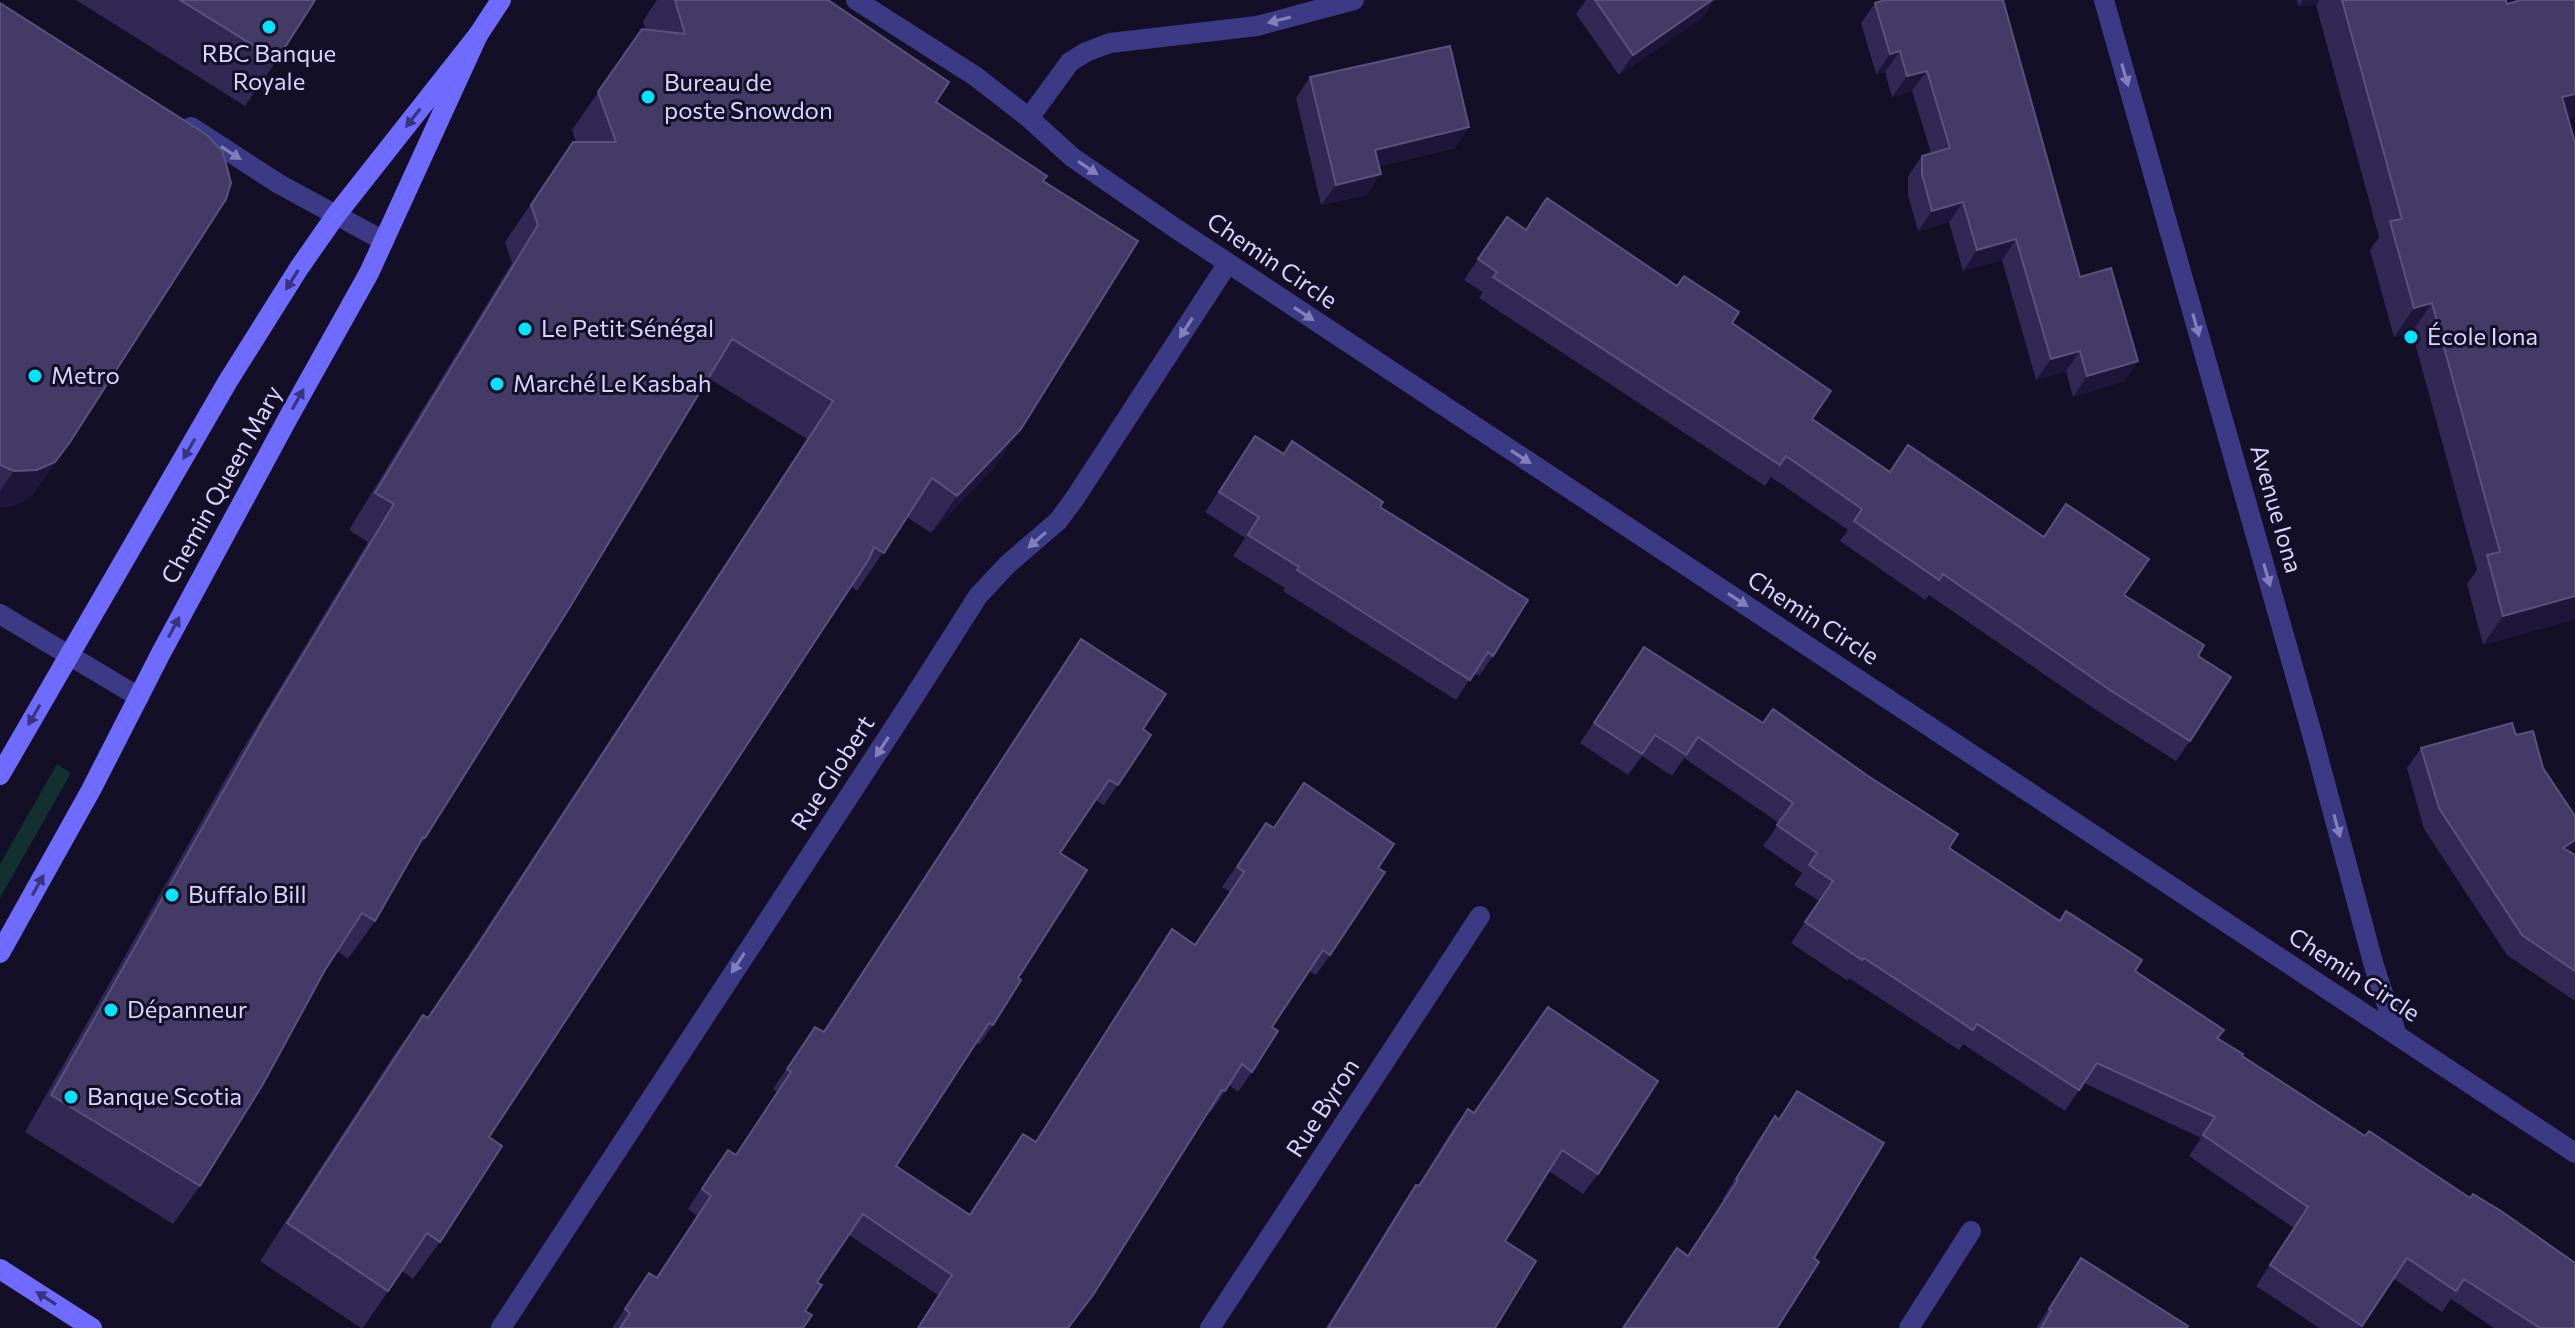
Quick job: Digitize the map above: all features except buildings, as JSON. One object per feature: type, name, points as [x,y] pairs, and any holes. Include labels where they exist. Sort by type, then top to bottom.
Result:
[{"type":"street","name":"Chemin Queen Mary","points":[[0,775],[228,381],[336,215],[478,35],[501,0]]},
{"type":"street","name":"Chemin Circle","points":[[856,0],[975,76],[1072,157],[1228,263],[2575,1153]]},
{"type":"street","points":[[1029,118],[1070,62],[1110,43],[1257,26],[1354,0]]},
{"type":"street","name":"Avenue Iona","points":[[2104,0],[2312,734],[2374,966],[2396,1032]]},
{"type":"street","name":"Chemin Queen Mary","points":[[0,953],[91,790],[280,431],[358,294],[478,35]]},
{"type":"street","points":[[172,115],[279,184],[384,241]]},
{"type":"street","name":"Rue Globert","points":[[501,1328],[969,609],[988,583],[1058,521],[1228,263]]},
{"type":"street","points":[[0,614],[139,697]]},
{"type":"street","name":"Rue Byron","points":[[1210,1328],[1480,916]]},
{"type":"street","points":[[1909,1328],[1971,1231]]},
{"type":"street","points":[[0,1269],[92,1328]]},
{"type":"green space","points":[[57,764],[71,773],[0,898],[0,864]]},
{"type":"place","name":"RBC Banque Royale","points":[[269,27]]},
{"type":"place","name":"Bureau de poste Snowdon","points":[[648,97]]},
{"type":"place","name":"Le Petit Sénégal","points":[[525,329]]},
{"type":"place","name":"École Iona","points":[[2411,337]]},
{"type":"place","name":"Metro","points":[[35,376]]},
{"type":"place","name":"Marché Le Kasbah","points":[[497,384]]},
{"type":"place","name":"Buffalo Bill","points":[[172,895]]},
{"type":"place","name":"Dépanneur","points":[[111,1010]]},
{"type":"place","name":"Banque Scotia","points":[[71,1097]]}]
